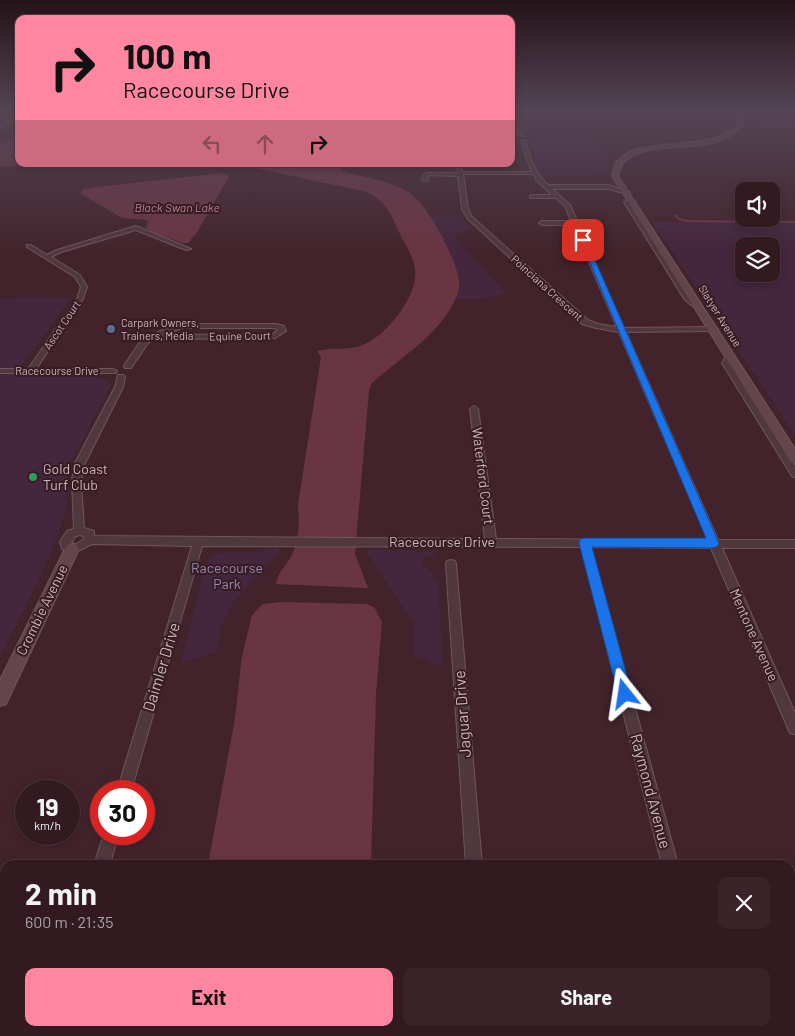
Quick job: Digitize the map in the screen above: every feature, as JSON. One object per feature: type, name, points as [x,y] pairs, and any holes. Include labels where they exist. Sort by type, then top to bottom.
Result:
[{"type":"main road","points":[[617,180],[616,168],[628,157]]},
{"type":"main road","points":[[627,193],[621,178],[624,169],[640,157]]},
{"type":"main road","name":"Slatyer Avenue","points":[[617,180],[714,329],[795,459]]},
{"type":"main road","name":"Crombie Avenue","points":[[0,698],[72,549]]},
{"type":"street","name":"Mentone Avenue","points":[[529,157],[536,173],[546,187],[567,205],[622,330],[649,398],[795,728]]},
{"type":"street","name":"Poinciana Crescent","points":[[460,167],[465,208],[470,218],[585,322],[602,329],[714,329]]},
{"type":"street","points":[[425,180],[428,174],[536,173]]},
{"type":"street","points":[[546,187],[608,187],[614,186],[617,180]]},
{"type":"street","points":[[608,187],[627,193]]},
{"type":"street","points":[[532,196],[557,196]]},
{"type":"street","points":[[542,223],[575,223]]},
{"type":"street","points":[[47,257],[136,228],[188,249]]},
{"type":"street","name":"Ascot Court","points":[[29,246],[78,276],[84,287],[80,300],[30,371]]},
{"type":"street","name":"Equine Court","points":[[128,366],[145,340],[180,326],[276,326],[281,328],[282,331],[276,336],[154,337]]},
{"type":"street","points":[[732,360],[728,360],[726,363],[795,474]]},
{"type":"street","name":"Racecourse Drive","points":[[0,371],[117,374],[119,367],[128,366]]},
{"type":"street","points":[[79,531],[80,516],[76,497],[77,472],[122,380],[117,374]]},
{"type":"street","name":"Waterford Court","points":[[474,410],[491,542]]},
{"type":"street","points":[[79,531],[88,532],[89,540],[84,546],[72,549],[66,546],[65,542],[71,534],[79,531]]},
{"type":"street","name":"Racecourse Drive","points":[[89,540],[795,544]]},
{"type":"street","name":"Daimler Drive","points":[[127,780],[198,542]]},
{"type":"street","name":"Raymond Avenue","points":[[585,543],[669,860]]},
{"type":"street","name":"Jaguar Drive","points":[[451,564],[474,860]]},
{"type":"street","points":[[103,860],[108,845]]},
{"type":"green space","points":[[535,157],[607,157],[608,160],[606,175],[543,176]]},
{"type":"green space","points":[[459,215],[472,229],[454,236],[507,294],[480,299],[456,299],[460,284],[444,242],[429,216]]},
{"type":"green space","points":[[652,222],[735,222],[735,227],[780,227],[780,222],[795,222],[795,435]]},
{"type":"green space","name":"Gold Coast Turf Club","points":[[29,297],[71,298],[14,376],[95,377],[105,380],[111,385],[68,468],[66,479],[67,502],[59,532],[36,586],[0,657],[0,299]]},
{"type":"green space","name":"Racecourse Park","points":[[279,547],[278,553],[232,604],[221,627],[217,652],[180,664],[207,561],[218,554],[258,552]]},
{"type":"green space","points":[[368,549],[432,552],[438,557],[427,556],[422,559],[422,564],[438,580],[443,667],[413,654],[414,624],[368,553]]},
{"type":"water","points":[[0,157],[15,157],[15,166],[0,166]]},
{"type":"water","points":[[128,167],[344,167],[341,168],[341,171],[394,185],[417,199],[433,221],[447,247],[457,272],[459,281],[458,293],[448,313],[429,335],[372,383],[369,390],[355,554],[368,588],[276,584],[279,574],[289,560],[297,540],[299,525],[298,505],[321,357],[317,351],[352,348],[365,344],[389,326],[404,306],[414,285],[413,260],[384,204],[367,192],[255,168]]},
{"type":"water","name":"Black Swan Lake","points":[[223,173],[228,175],[228,178],[198,231],[188,243],[154,233],[146,228],[148,222],[146,220],[122,218],[80,193],[84,189],[96,187]]},
{"type":"water","points":[[280,602],[366,604],[374,607],[382,622],[376,693],[371,860],[209,860],[235,718],[242,656],[252,615],[263,604]]},
{"type":"waterway","points":[[675,215],[679,219],[687,221],[795,222]]},
{"type":"place","name":"Carpark Owners, Trainers, Media","points":[[111,329]]},
{"type":"place","name":"Gold Coast Turf Club","points":[[33,477]]},
{"type":"route","points":[[583,240],[649,398],[713,543],[585,543],[625,694]]}]
